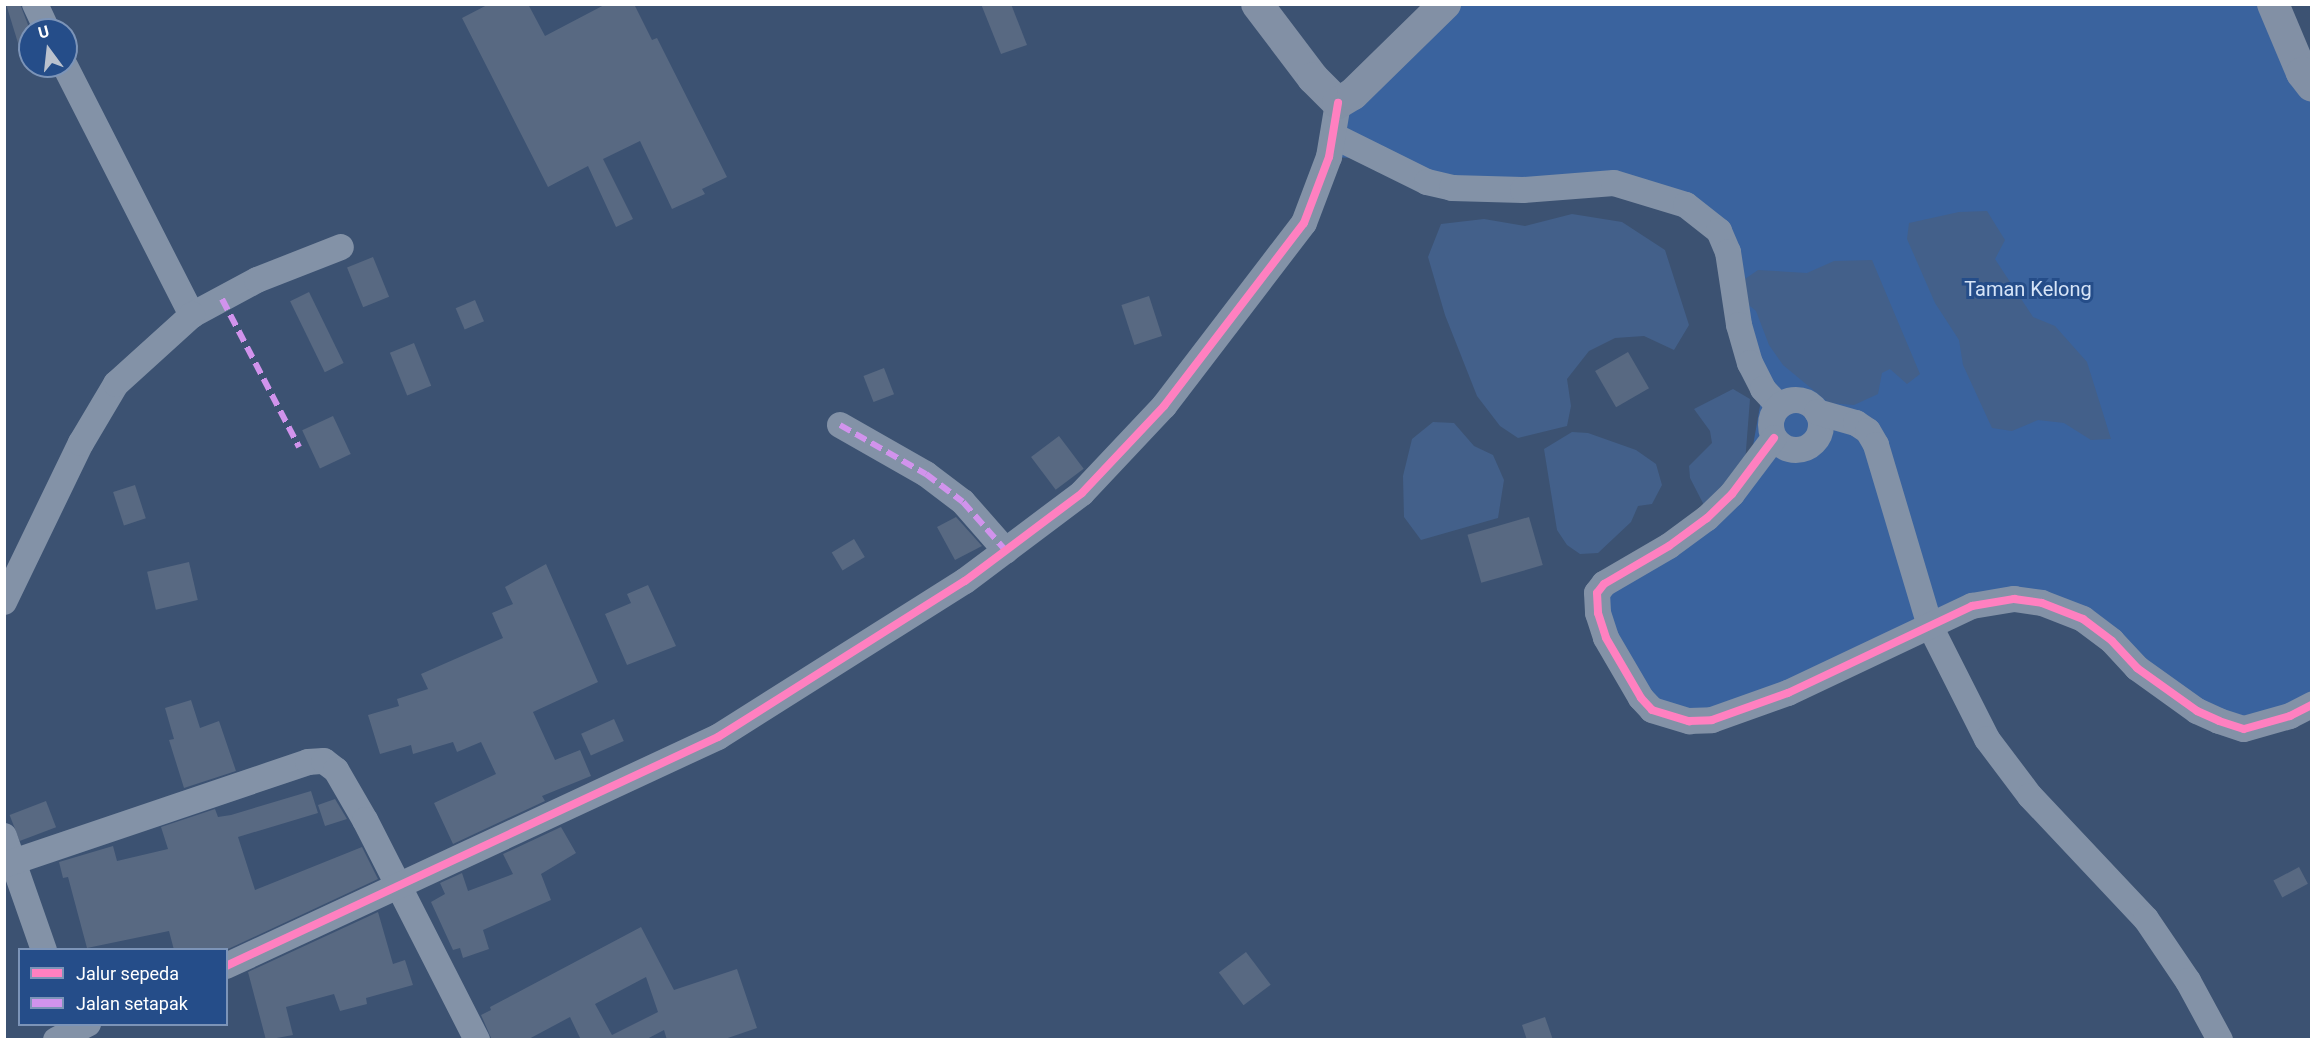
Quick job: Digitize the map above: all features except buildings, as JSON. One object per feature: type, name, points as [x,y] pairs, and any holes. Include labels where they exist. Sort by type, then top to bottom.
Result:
[{"type":"main road","points":[[1257,4],[1313,78],[1338,103],[1353,94],[1444,4]]},
{"type":"main road","points":[[2273,4],[2302,73],[2312,86]]},
{"type":"street","points":[[35,4],[41,18]]},
{"type":"street","points":[[71,78],[192,315]]},
{"type":"street","points":[[228,965],[398,889],[718,737],[965,581],[1006,551],[1104,473],[1164,406],[1304,223],[1334,136],[1338,103]]},
{"type":"street","points":[[1334,136],[1427,182],[1452,188],[1523,190],[1614,183],[1686,205],[1719,231],[1728,252],[1739,325],[1750,363],[1757,379],[1779,406]]},
{"type":"street","points":[[4,602],[81,443],[116,384],[192,315],[257,280],[341,247]]},
{"type":"street","points":[[1817,412],[1821,429],[1812,444],[1788,449],[1774,438],[1771,421],[1779,406],[1796,400],[1817,412],[1856,423],[1868,431],[1876,445],[1930,627],[2000,757],[2030,796],[2114,880],[2146,920],[2188,981],[2220,1040]]},
{"type":"street","points":[[840,425],[926,474],[963,502],[1006,551]]},
{"type":"street","points":[[1774,438],[1732,494],[1707,518],[1669,546],[1604,584],[1597,593],[1598,613],[1606,638],[1641,698],[1652,710],[1672,717],[1712,720],[1788,693],[1972,606],[2027,599],[2083,620],[2112,640],[2137,668],[2197,711],[2219,721],[2244,729],[2290,716],[2312,705]]},
{"type":"street","points":[[10,863],[308,762],[324,761],[336,770],[359,810],[477,1040]]},
{"type":"street","points":[[4,836],[10,863],[43,948]]},
{"type":"green space","name":"Taman Kelong","points":[[1434,5],[2273,5],[2311,81],[2311,702],[2219,721],[2065,610],[1988,603],[1712,720],[1641,698],[1606,638],[1604,584],[1748,474],[1763,389],[1719,231],[1658,195],[1427,182],[1381,159],[1329,157],[1340,103]]},
{"type":"shaded area","points":[[1987,211],[2005,240],[1995,259],[2033,317],[2055,326],[2087,362],[2111,439],[2091,440],[2064,423],[2038,420],[2012,431],[1992,428],[1963,365],[1959,340],[1935,303],[1907,239],[1909,223],[1959,212]]},
{"type":"shaded area","points":[[1572,214],[1622,222],[1665,250],[1689,325],[1674,350],[1644,336],[1615,338],[1589,351],[1567,379],[1571,406],[1567,426],[1518,438],[1500,426],[1477,396],[1445,315],[1428,257],[1441,224],[1484,219],[1525,226]]},
{"type":"shaded area","points":[[1872,260],[1920,374],[1907,384],[1890,369],[1882,373],[1878,394],[1854,405],[1829,403],[1783,365],[1769,345],[1756,311],[1739,297],[1745,279],[1758,270],[1807,273],[1834,261]]},
{"type":"shaded area","points":[[1733,389],[1750,399],[1745,463],[1706,509],[1690,478],[1689,466],[1712,443],[1710,431],[1694,409]]},
{"type":"shaded area","points":[[1433,422],[1454,423],[1474,446],[1493,455],[1504,480],[1498,518],[1421,540],[1404,517],[1403,476],[1412,439]]},
{"type":"shaded area","points":[[1572,432],[1588,433],[1636,450],[1656,464],[1662,485],[1652,504],[1638,506],[1631,522],[1598,553],[1580,554],[1567,545],[1557,530],[1544,449]]},
{"type":"marked path","points":[[222,299],[299,447]]},
{"type":"marked path","points":[[840,425],[926,474],[963,502],[1006,551]]},
{"type":"cycle path","points":[[228,965],[718,737],[965,581],[1082,493],[1164,406],[1304,223],[1329,157],[1338,103]]},
{"type":"cycle path","points":[[1774,438],[1732,494],[1707,518],[1669,546],[1604,584],[1597,593],[1598,613],[1606,638],[1641,698],[1652,710],[1689,721],[1712,720],[1788,693],[1972,606],[2014,599],[2042,603],[2083,619],[2112,641],[2137,668],[2197,711],[2219,721],[2244,729],[2290,716],[2312,705]]}]
